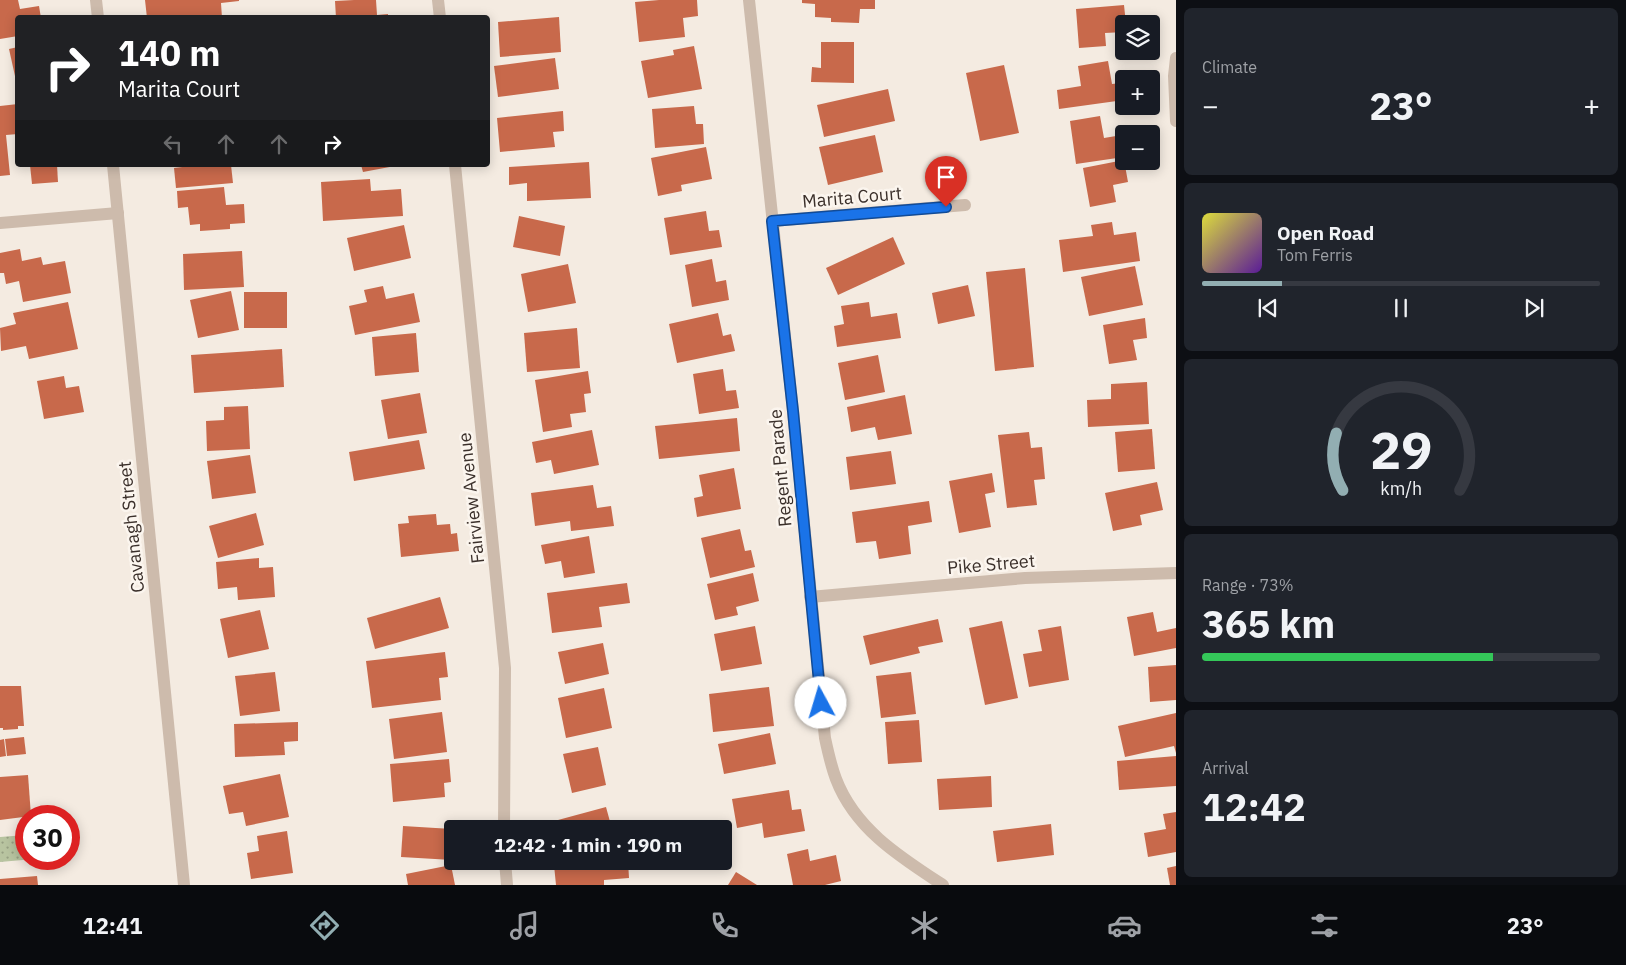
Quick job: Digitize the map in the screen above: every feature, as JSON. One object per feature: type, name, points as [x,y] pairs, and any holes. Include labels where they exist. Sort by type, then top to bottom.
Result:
[{"type":"street","points":[[96,0],[98,15]]},
{"type":"street","points":[[438,0],[440,15]]},
{"type":"street","name":"Regent Parade","points":[[749,0],[793,411],[825,738],[837,780],[846,800],[860,820],[876,837],[899,856],[943,885]]},
{"type":"street","points":[[1176,58],[1174,76],[1176,121]]},
{"type":"street","name":"Cavanagh Street","points":[[113,167],[184,885]]},
{"type":"street","name":"Fairview Avenue","points":[[454,167],[505,668],[504,820]]},
{"type":"street","name":"Marita Court","points":[[772,221],[965,205]]},
{"type":"street","points":[[0,223],[118,213]]},
{"type":"street","name":"Pike Street","points":[[810,597],[1025,578],[1176,573]]},
{"type":"street","points":[[506,870],[508,885]]},
{"type":"green space","points":[[15,836],[15,861],[0,862],[0,837]]},
{"type":"building","points":[[0,0],[18,0],[20,9],[39,6],[40,15],[15,15],[15,36],[0,39]]},
{"type":"building","points":[[145,0],[239,0],[221,3],[222,15],[147,15]]},
{"type":"building","points":[[376,0],[377,15],[336,15],[335,1]]},
{"type":"building","points":[[697,0],[698,16],[683,18],[685,37],[639,42],[635,2]]},
{"type":"building","points":[[802,0],[875,0],[875,9],[860,9],[859,23],[831,22],[831,18],[815,17],[815,4],[802,3]]},
{"type":"building","points":[[1124,5],[1125,15],[1115,15],[1115,32],[1105,33],[1106,46],[1079,48],[1076,9]]},
{"type":"building","points":[[559,17],[561,52],[500,57],[498,22]]},
{"type":"building","points":[[821,42],[854,42],[854,83],[811,82],[812,67],[821,68]]},
{"type":"building","points":[[694,46],[702,89],[648,98],[641,61],[674,55],[673,50]]},
{"type":"building","points":[[15,48],[15,76],[9,49]]},
{"type":"building","points":[[555,58],[559,89],[498,97],[494,66]]},
{"type":"building","points":[[1108,61],[1112,84],[1115,84],[1115,101],[1059,109],[1057,90],[1081,86],[1078,66]]},
{"type":"building","points":[[1004,65],[1019,133],[980,141],[966,73]]},
{"type":"building","points":[[888,89],[895,121],[824,137],[817,105]]},
{"type":"building","points":[[15,104],[15,134],[6,135],[10,175],[0,176],[0,106]]},
{"type":"building","points":[[694,106],[696,124],[703,124],[704,144],[655,148],[652,109]]},
{"type":"building","points":[[563,111],[564,131],[553,132],[555,147],[500,152],[497,118]]},
{"type":"building","points":[[1100,116],[1104,138],[1115,136],[1115,158],[1076,164],[1070,121]]},
{"type":"building","points":[[875,135],[883,172],[828,185],[819,147]]},
{"type":"building","points":[[706,147],[712,179],[681,185],[682,191],[658,196],[651,158]]},
{"type":"building","points":[[589,162],[591,198],[527,201],[527,183],[509,185],[509,167]]},
{"type":"building","points":[[1115,162],[1115,170],[1126,170],[1128,182],[1113,185],[1116,202],[1090,207],[1083,168]]},
{"type":"building","points":[[30,167],[57,167],[58,182],[32,184]]},
{"type":"building","points":[[231,167],[233,183],[176,188],[174,168]]},
{"type":"building","points":[[362,167],[390,167],[363,172]]},
{"type":"building","points":[[370,179],[371,191],[401,189],[403,216],[323,221],[321,182]]},
{"type":"building","points":[[224,187],[226,205],[244,204],[245,223],[230,224],[230,229],[200,231],[200,224],[190,225],[188,207],[178,208],[177,191]]},
{"type":"building","points":[[706,211],[709,231],[719,230],[722,247],[670,255],[664,218]]},
{"type":"building","points":[[519,216],[565,226],[560,256],[513,247]]},
{"type":"building","points":[[1112,222],[1114,235],[1136,232],[1140,261],[1063,272],[1059,240],[1093,236],[1091,225]]},
{"type":"building","points":[[404,225],[411,258],[354,271],[347,238]]},
{"type":"building","points":[[893,237],[905,264],[838,295],[826,268]]},
{"type":"building","points":[[20,249],[22,261],[41,257],[43,265],[65,261],[71,293],[23,302],[19,281],[6,284],[4,273],[0,273],[0,253]]},
{"type":"building","points":[[242,251],[244,287],[184,290],[183,254]]},
{"type":"building","points":[[712,259],[716,282],[726,280],[729,300],[692,307],[685,265]]},
{"type":"building","points":[[568,264],[576,303],[528,312],[521,274]]},
{"type":"building","points":[[1135,266],[1143,305],[1089,316],[1081,277]]},
{"type":"building","points":[[1025,268],[1034,367],[995,371],[986,272]]},
{"type":"building","points":[[968,285],[975,316],[938,324],[932,293]]},
{"type":"building","points":[[383,286],[386,299],[414,293],[420,322],[355,335],[349,306],[367,302],[364,290]]},
{"type":"building","points":[[231,291],[239,330],[198,338],[190,300]]},
{"type":"building","points":[[244,292],[287,292],[287,328],[244,328]]},
{"type":"building","points":[[68,302],[78,349],[29,359],[26,346],[1,351],[0,328],[16,324],[13,313]]},
{"type":"building","points":[[869,302],[871,317],[897,313],[901,338],[837,347],[834,326],[844,324],[841,306]]},
{"type":"building","points":[[718,313],[723,336],[731,334],[735,351],[677,363],[669,324]]},
{"type":"building","points":[[1145,318],[1147,338],[1133,340],[1137,360],[1109,364],[1103,325]]},
{"type":"building","points":[[577,328],[580,368],[527,372],[524,333]]},
{"type":"building","points":[[416,333],[419,372],[375,376],[372,337]]},
{"type":"building","points":[[282,349],[284,387],[194,393],[191,355]]},
{"type":"building","points":[[878,355],[885,392],[845,400],[838,363]]},
{"type":"building","points":[[723,369],[726,391],[736,390],[739,408],[699,414],[693,374]]},
{"type":"building","points":[[588,371],[591,393],[584,394],[586,412],[570,414],[572,427],[543,432],[535,380]]},
{"type":"building","points":[[64,376],[66,388],[79,386],[84,412],[44,419],[37,381]]},
{"type":"building","points":[[1147,382],[1149,424],[1088,427],[1087,400],[1111,399],[1111,384]]},
{"type":"building","points":[[420,393],[427,433],[388,439],[381,400]]},
{"type":"building","points":[[905,395],[912,434],[878,440],[875,427],[851,432],[847,407]]},
{"type":"building","points":[[248,406],[250,449],[207,451],[206,421],[224,420],[224,407]]},
{"type":"building","points":[[737,418],[740,451],[659,459],[655,426]]},
{"type":"building","points":[[1152,429],[1155,469],[1118,472],[1115,432]]},
{"type":"building","points":[[592,430],[599,465],[554,474],[551,460],[536,463],[532,442]]},
{"type":"building","points":[[1029,432],[1031,448],[1042,447],[1045,479],[1034,480],[1037,505],[1007,508],[998,435]]},
{"type":"building","points":[[419,440],[425,469],[354,481],[349,452]]},
{"type":"building","points":[[891,451],[896,484],[850,490],[846,457]]},
{"type":"building","points":[[250,455],[256,493],[212,499],[207,461]]},
{"type":"building","points":[[734,468],[741,509],[697,517],[694,498],[703,496],[699,475]]},
{"type":"building","points":[[992,473],[995,492],[985,494],[991,527],[959,533],[949,481]]},
{"type":"building","points":[[1157,482],[1163,510],[1140,515],[1142,525],[1113,531],[1105,493]]},
{"type":"building","points":[[593,485],[597,508],[611,506],[614,526],[571,531],[570,521],[535,526],[531,493]]},
{"type":"building","points":[[929,501],[932,522],[908,526],[911,554],[879,559],[876,541],[856,543],[852,512]]},
{"type":"building","points":[[256,513],[264,545],[218,558],[209,526]]},
{"type":"building","points":[[436,514],[437,525],[450,524],[451,534],[457,533],[459,551],[401,557],[398,524],[409,523],[408,516]]},
{"type":"building","points":[[740,529],[745,551],[751,550],[755,567],[710,578],[701,538]]},
{"type":"building","points":[[589,536],[595,573],[564,578],[561,561],[545,564],[541,545]]},
{"type":"building","points":[[259,558],[259,568],[273,567],[275,597],[238,600],[237,587],[218,589],[216,562]]},
{"type":"building","points":[[753,573],[759,601],[736,607],[738,615],[715,620],[707,584]]},
{"type":"building","points":[[627,583],[630,603],[599,607],[602,627],[552,633],[547,593]]},
{"type":"building","points":[[440,597],[449,628],[375,649],[367,618]]},
{"type":"building","points":[[260,610],[269,649],[228,658],[220,619]]},
{"type":"building","points":[[1153,612],[1157,632],[1176,628],[1176,648],[1134,656],[1127,617]]},
{"type":"building","points":[[938,619],[943,642],[918,647],[920,653],[870,665],[863,636]]},
{"type":"building","points":[[1002,621],[1018,698],[985,705],[969,628]]},
{"type":"building","points":[[755,626],[762,664],[721,671],[714,634]]},
{"type":"building","points":[[1061,626],[1069,680],[1029,687],[1023,654],[1042,651],[1038,630]]},
{"type":"building","points":[[603,643],[609,674],[565,684],[558,652]]},
{"type":"building","points":[[445,652],[448,677],[439,678],[441,700],[372,708],[366,661]]},
{"type":"building","points":[[1176,665],[1176,700],[1150,702],[1148,667]]},
{"type":"building","points":[[275,672],[280,711],[240,716],[235,676]]},
{"type":"building","points":[[911,672],[916,714],[881,718],[876,676]]},
{"type":"building","points":[[0,686],[21,686],[24,726],[18,726],[18,729],[3,730],[3,728],[0,728]]},
{"type":"building","points":[[769,687],[774,726],[713,732],[709,694]]},
{"type":"building","points":[[604,688],[612,728],[566,738],[558,698]]},
{"type":"building","points":[[442,712],[447,752],[394,759],[389,719]]},
{"type":"building","points":[[1176,713],[1176,753],[1174,746],[1125,757],[1118,726]]},
{"type":"building","points":[[919,720],[922,762],[888,764],[885,722]]},
{"type":"building","points":[[298,722],[298,741],[284,742],[285,755],[235,757],[234,724]]},
{"type":"building","points":[[770,733],[776,764],[724,774],[718,744]]},
{"type":"building","points":[[24,737],[26,754],[7,756],[5,739]]},
{"type":"building","points":[[4,739],[6,756],[0,757],[0,740]]},
{"type":"building","points":[[598,747],[606,785],[572,793],[563,754]]},
{"type":"building","points":[[1176,756],[1176,786],[1119,790],[1117,761]]},
{"type":"building","points":[[449,759],[451,782],[444,783],[445,797],[393,802],[390,764]]},
{"type":"building","points":[[280,774],[289,817],[246,826],[243,812],[229,814],[223,786]]},
{"type":"building","points":[[28,775],[30,805],[15,805],[15,818],[0,820],[0,777]]},
{"type":"building","points":[[991,776],[992,807],[939,810],[937,779]]},
{"type":"building","points":[[789,790],[792,810],[801,809],[805,831],[764,838],[762,823],[737,828],[732,799]]},
{"type":"building","points":[[606,807],[610,820],[558,820]]},
{"type":"building","points":[[1176,812],[1176,852],[1148,857],[1144,833],[1166,829],[1163,814]]},
{"type":"building","points":[[1051,824],[1054,855],[997,862],[993,831]]},
{"type":"building","points":[[403,826],[444,829],[444,860],[401,857]]},
{"type":"building","points":[[287,831],[293,873],[251,879],[247,853],[259,851],[257,836]]},
{"type":"building","points":[[808,849],[810,861],[836,855],[841,881],[825,885],[793,885],[787,854]]},
{"type":"building","points":[[444,866],[444,870],[452,870],[455,885],[408,885],[406,874]]},
{"type":"building","points":[[1176,866],[1176,885],[1170,885],[1167,868]]},
{"type":"building","points":[[554,870],[629,870],[629,878],[604,880],[604,885],[556,885]]},
{"type":"building","points":[[736,872],[757,885],[728,885]]},
{"type":"building","points":[[37,876],[38,885],[0,885],[0,879]]},
{"type":"route","points":[[821,703],[793,411],[772,221],[946,207]]}]
